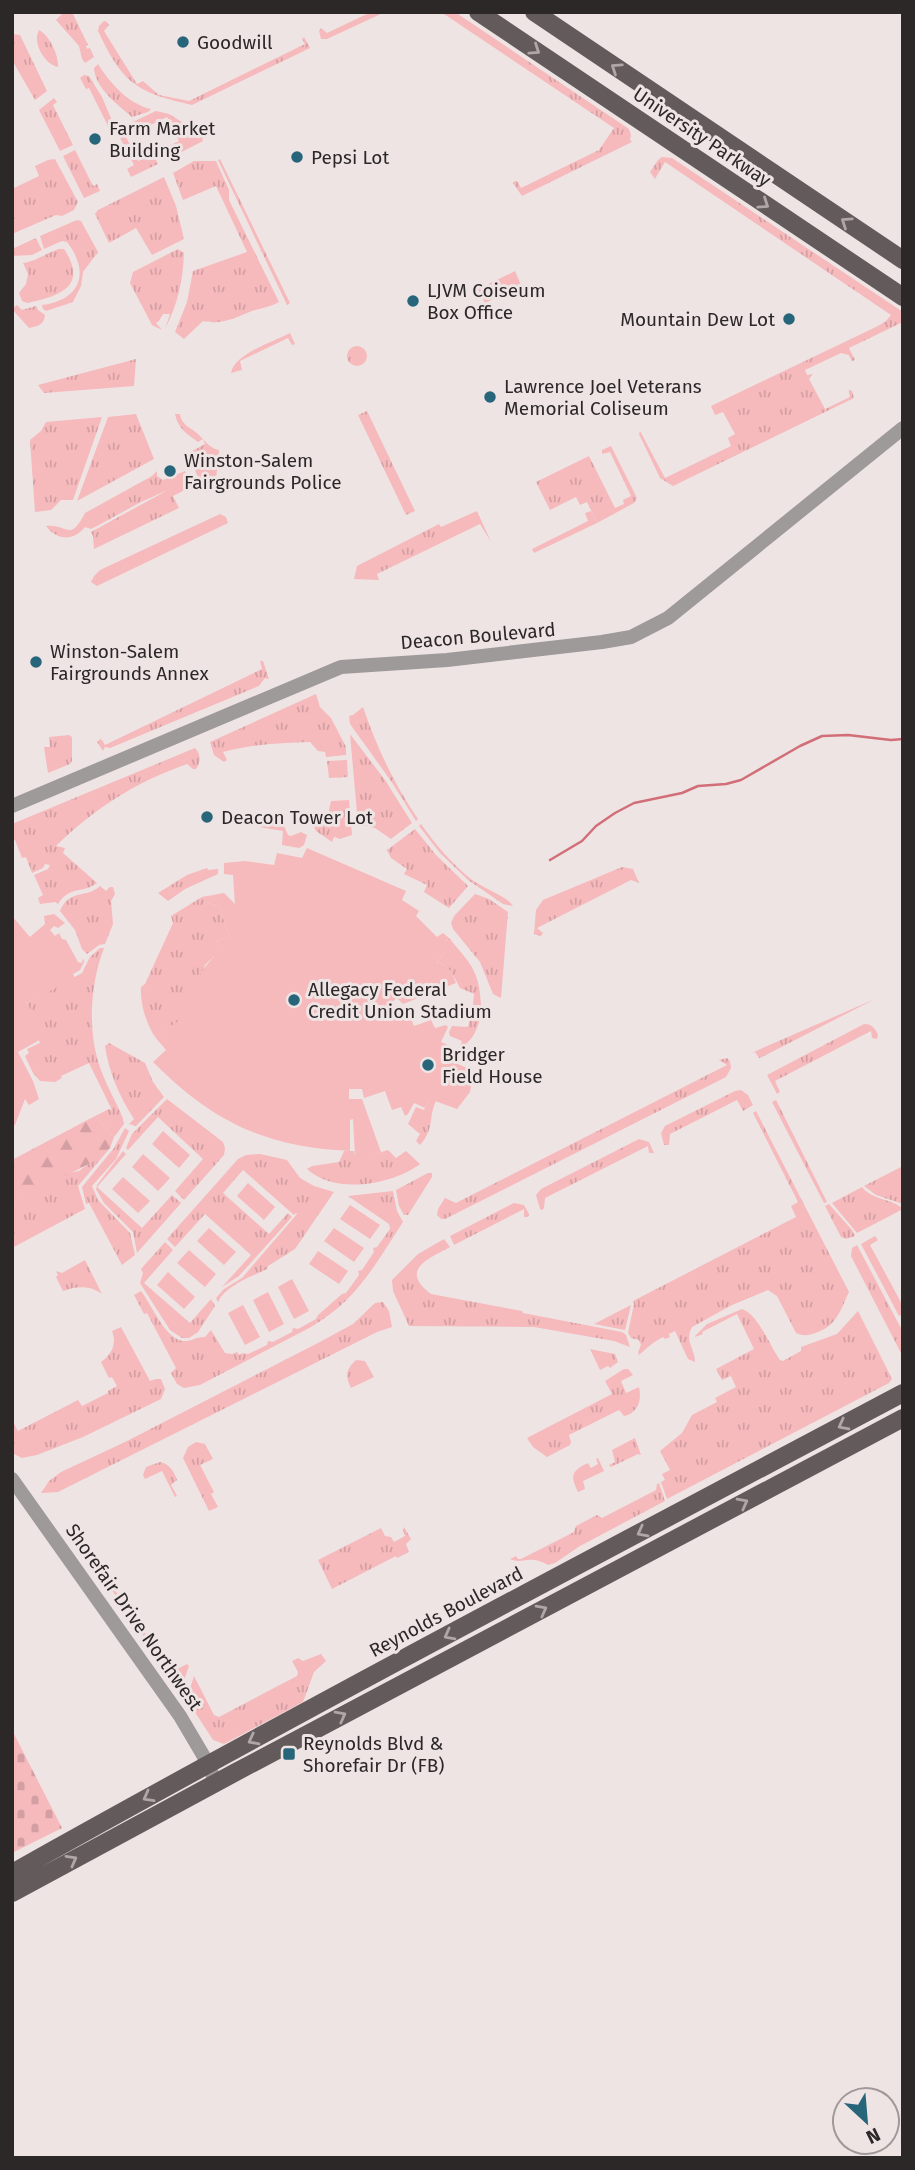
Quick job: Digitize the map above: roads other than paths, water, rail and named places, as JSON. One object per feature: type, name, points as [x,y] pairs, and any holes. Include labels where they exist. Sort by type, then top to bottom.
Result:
[{"type":"main road","name":"University Parkway","points":[[478,12],[903,298]]},
{"type":"main road","name":"University Parkway","points":[[534,12],[903,260]]},
{"type":"main road","points":[[723,176],[740,150]]},
{"type":"main road","name":"Reynolds Boulevard","points":[[12,1873],[207,1764],[903,1393]]},
{"type":"main road","points":[[12,1893],[903,1418]]},
{"type":"street","name":"Deacon Boulevard","points":[[12,806],[341,667],[447,660],[562,648],[631,637],[668,618],[903,428]]},
{"type":"street","name":"Shorefair Drive Northwest","points":[[12,1479],[180,1716],[216,1782]]},
{"type":"waterway","points":[[550,860],[582,841],[596,826],[615,813],[634,803],[682,793],[698,786],[741,780],[822,736],[903,739]]},
{"type":"place","name":"Goodwill","points":[[183,42]]},
{"type":"place","name":"Farm Market Building","points":[[95,139]]},
{"type":"place","name":"Pepsi Lot","points":[[297,157]]},
{"type":"place","name":"LJVM Coiseum Box Office","points":[[413,301]]},
{"type":"place","name":"Mountain Dew Lot","points":[[789,319]]},
{"type":"place","name":"Lawrence Joel Veterans Memorial Coliseum","points":[[490,397]]},
{"type":"place","name":"Winston-Salem Fairgrounds Police","points":[[170,471]]},
{"type":"place","name":"Winston-Salem Fairgrounds Annex","points":[[36,662]]},
{"type":"place","name":"Deacon Tower Lot","points":[[207,817]]},
{"type":"place","name":"Allegacy Federal Credit Union Stadium","points":[[294,1000]]},
{"type":"place","name":"Bridger Field House","points":[[428,1065]]},
{"type":"place","name":"Reynolds Blvd & Shorefair Dr (FB)","points":[[289,1754]]}]
